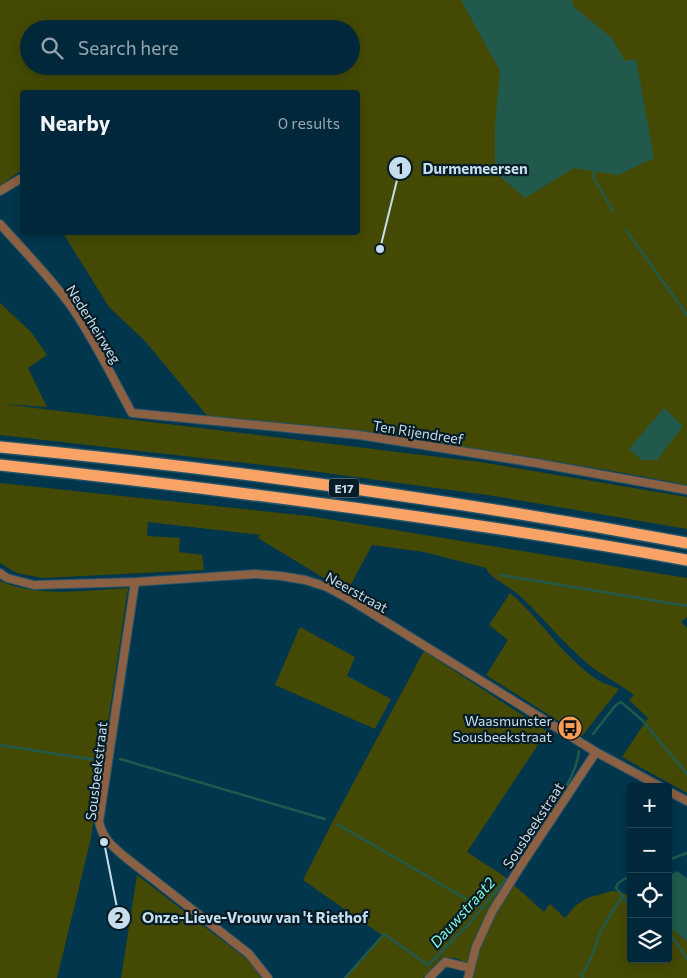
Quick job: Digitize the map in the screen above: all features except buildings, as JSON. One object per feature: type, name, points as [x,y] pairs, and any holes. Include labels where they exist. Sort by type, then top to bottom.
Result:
[{"type":"highway","name":"E17","points":[[0,447],[105,457],[418,498],[567,521],[687,543]]},
{"type":"highway","name":"E17","points":[[0,465],[412,516],[569,539],[687,560]]},
{"type":"street","points":[[0,191],[20,179]]},
{"type":"street","name":"Nederheirweg","points":[[0,224],[61,292],[87,332],[132,413],[142,415]]},
{"type":"street","name":"Ten Rijendreef","points":[[142,415],[359,435],[536,463],[687,490]]},
{"type":"street","name":"Neerstraat","points":[[0,573],[7,578],[34,585],[135,582],[256,574],[305,580],[327,587],[596,752],[654,783]]},
{"type":"street","name":"Sousbeekstraat","points":[[135,582],[99,822],[102,833],[109,843],[125,857],[249,954],[268,978]]},
{"type":"street","name":"Sousbeekstraat","points":[[468,978],[476,947],[492,912],[596,752]]},
{"type":"street","points":[[672,793],[687,801]]},
{"type":"street","points":[[429,978],[445,962],[470,968]]},
{"type":"green space","points":[[0,0],[687,0],[687,485],[568,463],[449,445],[208,417],[146,342],[109,307],[64,235],[360,235],[360,90],[20,90],[20,171],[0,186]]},
{"type":"green space","points":[[0,303],[31,332],[47,355],[28,368],[47,407],[2,404],[480,462],[687,497],[687,529],[494,496],[297,469],[0,435]]},
{"type":"green space","points":[[0,483],[309,516],[687,578],[687,617],[681,622],[687,628],[687,793],[622,757],[648,718],[629,700],[634,695],[589,665],[518,594],[495,578],[486,568],[424,552],[372,545],[348,590],[322,577],[258,538],[260,535],[148,522],[147,536],[180,538],[179,552],[202,555],[204,570],[42,578],[17,573],[0,563]]},
{"type":"green space","points":[[0,581],[31,590],[63,592],[128,588],[91,838],[57,978],[0,978]]},
{"type":"green space","points":[[510,593],[585,671],[600,681],[619,689],[582,736],[486,675],[508,640],[489,625]]},
{"type":"green space","points":[[300,627],[355,657],[347,676],[391,699],[375,729],[275,685]]},
{"type":"green space","points":[[424,651],[547,731],[467,852],[507,878],[493,902],[467,963],[455,958],[441,958],[423,978],[344,978],[383,936],[303,880]]},
{"type":"green space","points":[[137,875],[248,960],[262,978],[121,978]]},
{"type":"green space","points":[[514,885],[544,912],[550,904],[565,918],[575,906],[587,898],[612,891],[621,892],[627,895],[627,963],[672,963],[672,929],[687,941],[687,978],[471,978],[480,947],[496,913]]},
{"type":"shaded area","points":[[461,0],[572,0],[574,7],[612,38],[625,61],[636,59],[654,158],[618,175],[574,168],[525,198],[495,172],[495,124],[500,71]]},
{"type":"shaded area","points":[[664,408],[683,426],[657,460],[642,460],[629,449]]},
{"type":"shaded area","points":[[677,871],[687,878],[687,941],[672,929],[672,874]]},
{"type":"waterway","points":[[595,171],[593,176],[613,211]]},
{"type":"waterway","points":[[626,230],[687,315]]},
{"type":"waterway","points":[[500,575],[687,606]]},
{"type":"waterway","name":"Dauwstraat2","points":[[593,734],[615,706],[621,702],[642,720],[687,774]]},
{"type":"waterway","points":[[0,745],[102,761]]},
{"type":"waterway","name":"Dauwstraat2","points":[[539,829],[569,781],[574,771],[579,751]]},
{"type":"waterway","points":[[120,759],[325,819]]},
{"type":"waterway","points":[[337,824],[482,908]]},
{"type":"waterway","points":[[672,859],[687,853]]},
{"type":"waterway","points":[[627,877],[618,883],[616,888],[627,901]]},
{"type":"waterway","name":"Dauwstraat2","points":[[345,978],[384,934],[428,965],[469,924],[506,879]]},
{"type":"waterway","points":[[584,971],[590,961],[603,927],[623,896]]},
{"type":"waterway","points":[[672,938],[687,959]]},
{"type":"waterway","points":[[581,973],[583,978]]},
{"type":"place","name":"Durmemeersen","points":[[380,249]]},
{"type":"place","name":"Waasmunster Sousbeekstraat","points":[[570,728]]},
{"type":"place","name":"Onze-Lieve-Vrouw van 't Riethof","points":[[104,842]]}]
